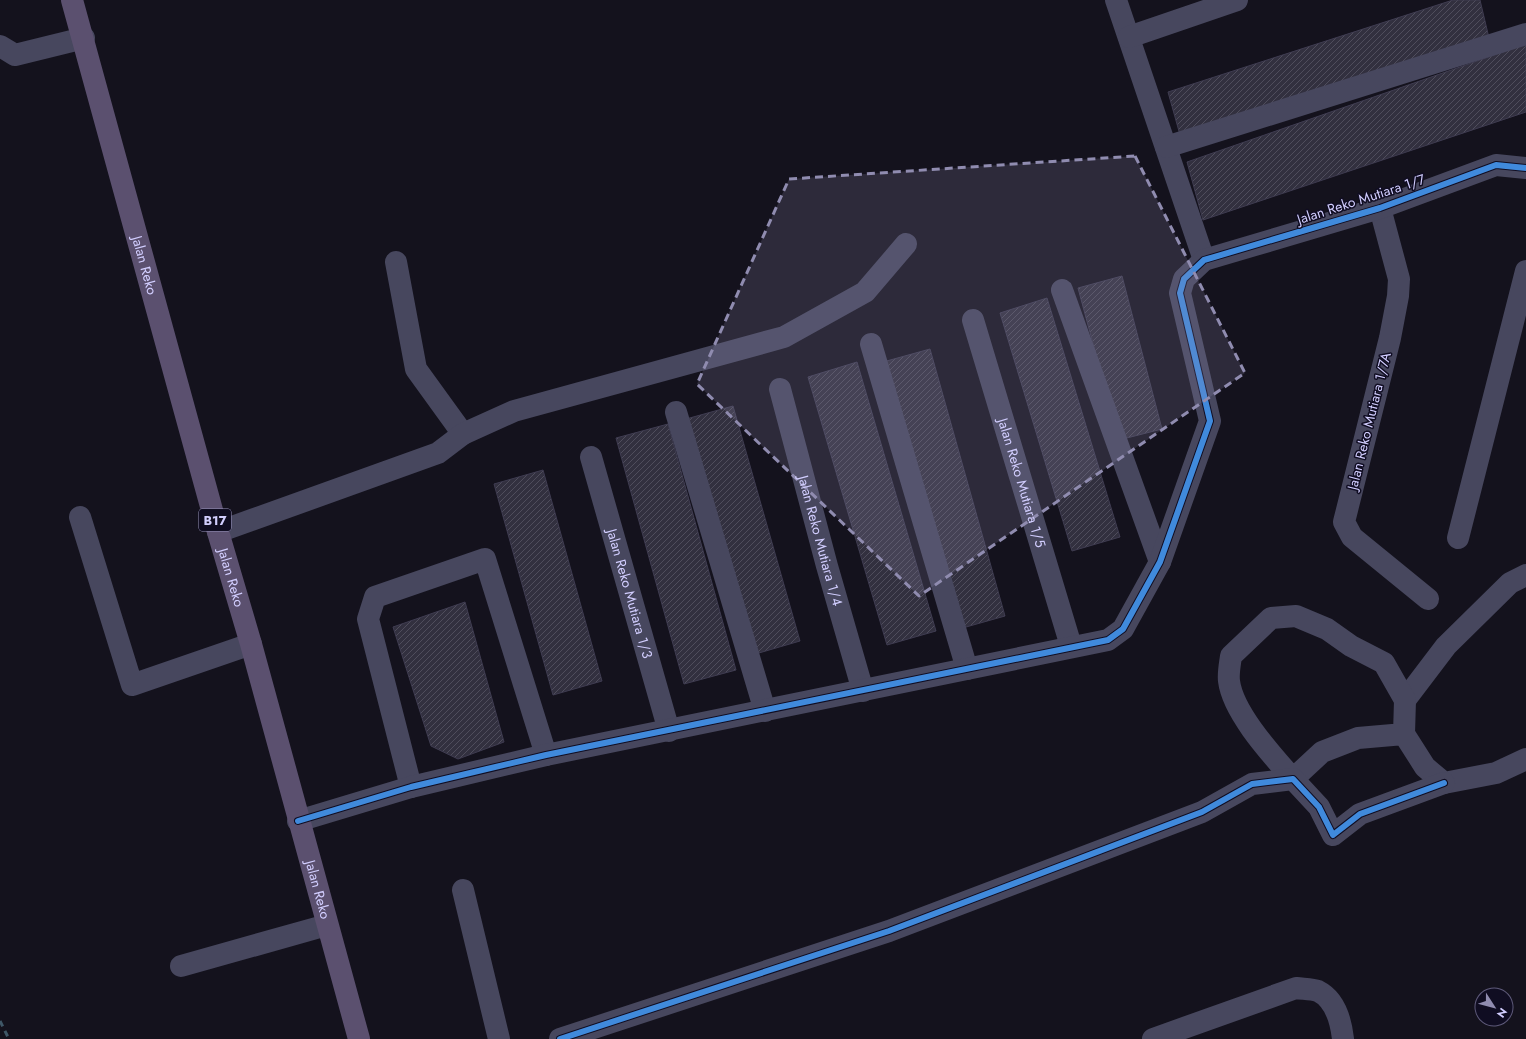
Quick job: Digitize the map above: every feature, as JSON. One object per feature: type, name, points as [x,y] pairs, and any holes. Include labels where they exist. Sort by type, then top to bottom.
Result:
[{"type":"main road","name":"Jalan Reko","points":[[72,0],[84,38],[218,532],[251,644],[298,821],[359,1039]]},
{"type":"street","points":[[298,821],[411,787],[546,755],[863,691],[1071,646],[1108,640],[1123,629],[1160,562],[1210,421],[1180,293],[1184,279],[1204,260],[1116,0]]},
{"type":"street","points":[[1129,37],[1237,0]]},
{"type":"street","points":[[1166,147],[1526,34]]},
{"type":"street","points":[[0,46],[15,54],[84,38]]},
{"type":"street","name":"Jalan Reko Mutiara 1/7","points":[[1204,260],[1380,208],[1496,165],[1526,168]]},
{"type":"street","name":"Jalan Reko Mutiara 1/7A","points":[[1380,208],[1399,279],[1398,296],[1390,338],[1344,522],[1352,537],[1428,599]]},
{"type":"street","points":[[218,532],[438,453],[463,434],[514,411],[784,338],[865,292],[906,244]]},
{"type":"street","points":[[396,262],[416,369],[463,434]]},
{"type":"street","points":[[1458,538],[1526,271]]},
{"type":"street","points":[[1062,290],[1160,562]]},
{"type":"street","name":"Jalan Reko Mutiara 1/5","points":[[973,320],[1071,646]]},
{"type":"street","points":[[871,344],[967,669]]},
{"type":"street","name":"Jalan Reko Mutiara 1/4","points":[[780,389],[827,566],[863,691]]},
{"type":"street","points":[[676,412],[764,711]]},
{"type":"street","name":"Jalan Reko Mutiara 1/3","points":[[591,457],[669,731]]},
{"type":"street","points":[[80,517],[132,685],[251,644]]},
{"type":"street","points":[[411,787],[368,619],[375,597],[485,559],[546,755]]},
{"type":"street","points":[[1405,700],[1446,646],[1510,583],[1526,575]]},
{"type":"street","points":[[1444,783],[1425,767],[1404,734],[1405,700],[1384,663],[1351,646],[1328,629],[1296,616],[1271,618],[1231,656],[1229,682],[1240,712],[1267,750],[1319,807],[1333,835],[1360,814],[1444,783],[1496,773],[1526,759]]},
{"type":"street","points":[[560,1039],[889,931],[1202,812],[1252,784],[1293,779],[1322,752],[1358,738],[1404,734]]},
{"type":"street","points":[[463,890],[499,1039]]},
{"type":"street","points":[[181,966],[327,925]]},
{"type":"street","points":[[1153,1039],[1296,988],[1318,991],[1332,1004],[1340,1019],[1343,1039]]},
{"type":"highlighted area","points":[[1135,156],[1245,373],[919,596],[697,384],[789,179]]},
{"type":"building","points":[[1453,0],[1480,0],[1489,38],[1182,142],[1168,92]]},
{"type":"building","points":[[1526,44],[1526,112],[1203,220],[1187,162]]},
{"type":"building","points":[[1122,276],[1162,429],[1119,440],[1078,288]]},
{"type":"building","points":[[1047,298],[1120,537],[1072,551],[1000,313]]},
{"type":"building","points":[[930,349],[1005,616],[959,629],[883,362]]},
{"type":"building","points":[[857,362],[936,631],[887,645],[808,377]]},
{"type":"building","points":[[733,406],[800,641],[752,655],[686,419]]},
{"type":"building","points":[[668,424],[736,670],[684,684],[616,438]]},
{"type":"building","points":[[543,470],[602,681],[553,695],[494,484]]},
{"type":"building","points":[[465,602],[504,742],[458,759],[431,746],[393,627]]},
{"type":"railway","points":[[0,1021],[9,1039]]},
{"type":"cycle path","points":[[298,821],[411,787],[546,755],[1108,640],[1123,629],[1160,562],[1210,421],[1180,293],[1184,279],[1204,260],[1380,208],[1496,165],[1526,168]]},
{"type":"cycle path","points":[[560,1039],[889,931],[1202,812],[1252,784],[1293,779],[1319,807],[1333,835],[1360,814],[1444,783]]}]
